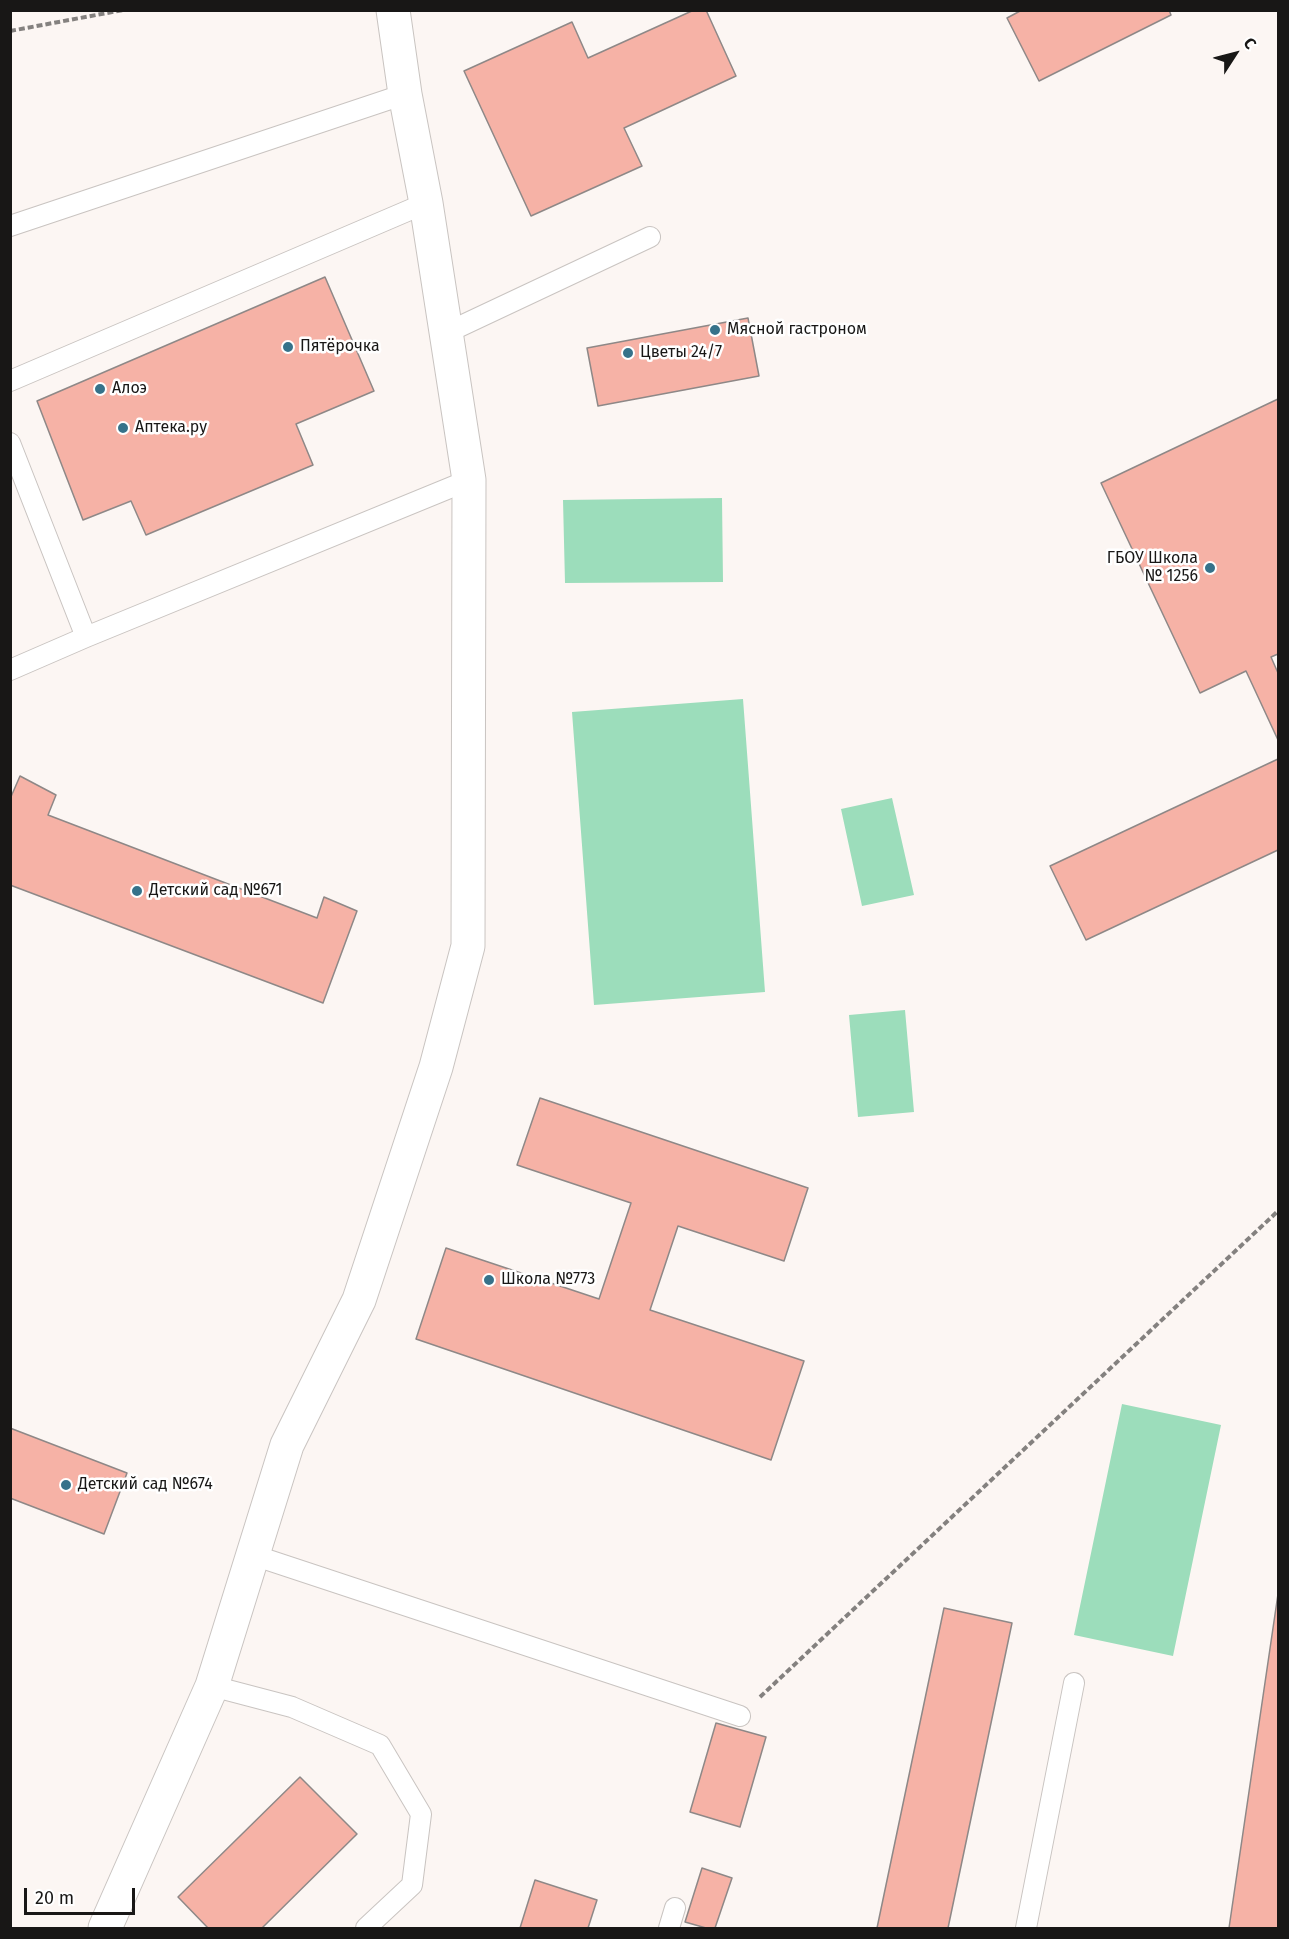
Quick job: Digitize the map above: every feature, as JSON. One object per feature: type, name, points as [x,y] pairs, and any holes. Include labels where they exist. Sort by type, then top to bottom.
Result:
[{"type":"street","points":[[105,1929],[212,1686],[287,1445],[359,1300],[436,1067],[468,946],[469,480],[393,10]]},
{"type":"lane","points":[[10,226],[405,94]]},
{"type":"lane","points":[[10,381],[426,203]]},
{"type":"lane","points":[[446,333],[650,237]]},
{"type":"lane","points":[[10,443],[86,637]]},
{"type":"lane","points":[[10,670],[469,480]]},
{"type":"lane","points":[[253,1555],[740,1716]]},
{"type":"lane","points":[[1026,1929],[1074,1683]]},
{"type":"lane","points":[[212,1686],[292,1707],[380,1745],[421,1814],[412,1885],[366,1929]]},
{"type":"lane","points":[[669,1929],[675,1908]]},
{"type":"path","points":[[10,31],[123,10]]},
{"type":"path","points":[[740,1716],[1278,1211]]},
{"type":"green space","points":[[722,498],[723,582],[565,583],[563,500]]},
{"type":"green space","points":[[743,699],[765,992],[594,1005],[572,712]]},
{"type":"green space","points":[[892,798],[914,895],[862,906],[841,809]]},
{"type":"green space","points":[[905,1010],[914,1112],[858,1117],[849,1015]]},
{"type":"green space","points":[[1122,1404],[1221,1425],[1173,1656],[1074,1635]]},
{"type":"building","points":[[694,10],[706,10],[736,76],[624,128],[642,166],[531,216],[464,71],[572,22],[588,58]]},
{"type":"building","points":[[1022,10],[1169,10],[1171,15],[1039,81],[1007,18]]},
{"type":"building","points":[[325,277],[374,391],[296,424],[313,465],[146,535],[131,501],[83,520],[37,401]]},
{"type":"building","points":[[748,318],[759,376],[598,406],[587,348]]},
{"type":"building","name":"ГБОУ Школа № 1256","points":[[1278,399],[1278,654],[1271,657],[1278,673],[1278,740],[1246,671],[1200,693],[1101,483]]},
{"type":"building","points":[[1278,759],[1278,850],[1086,940],[1050,866]]},
{"type":"building","name":"Детский сад №671","points":[[20,776],[56,795],[48,815],[317,918],[324,897],[357,911],[323,1003],[10,885],[10,799]]},
{"type":"building","name":"Школа №773","points":[[540,1098],[808,1188],[784,1261],[678,1226],[650,1310],[804,1361],[771,1460],[416,1339],[446,1248],[599,1299],[631,1203],[517,1165]]},
{"type":"building","name":"Детский сад №674","points":[[10,1428],[127,1473],[104,1534],[10,1498]]},
{"type":"building","points":[[1278,1594],[1278,1928],[1229,1928]]},
{"type":"building","points":[[944,1608],[1012,1623],[948,1928],[877,1928]]},
{"type":"building","points":[[716,1723],[766,1737],[740,1827],[690,1812]]},
{"type":"building","points":[[300,1777],[357,1834],[262,1928],[208,1928],[178,1897]]},
{"type":"building","points":[[702,1868],[732,1878],[715,1928],[685,1922]]},
{"type":"building","points":[[535,1880],[597,1900],[588,1928],[520,1928]]},
{"type":"place","name":"Мясной гастроном","points":[[715,330]]},
{"type":"place","name":"Пятёрочка","points":[[288,347]]},
{"type":"place","name":"Цветы 24/7","points":[[628,353]]},
{"type":"place","name":"Алоэ","points":[[100,389]]},
{"type":"place","name":"Аптека.ру","points":[[123,428]]},
{"type":"place","name":"ГБОУ Школа № 1256","points":[[1210,568]]},
{"type":"place","name":"Детский сад №671","points":[[137,891]]},
{"type":"place","name":"Школа №773","points":[[489,1280]]},
{"type":"place","name":"Детский сад №674","points":[[66,1485]]}]
